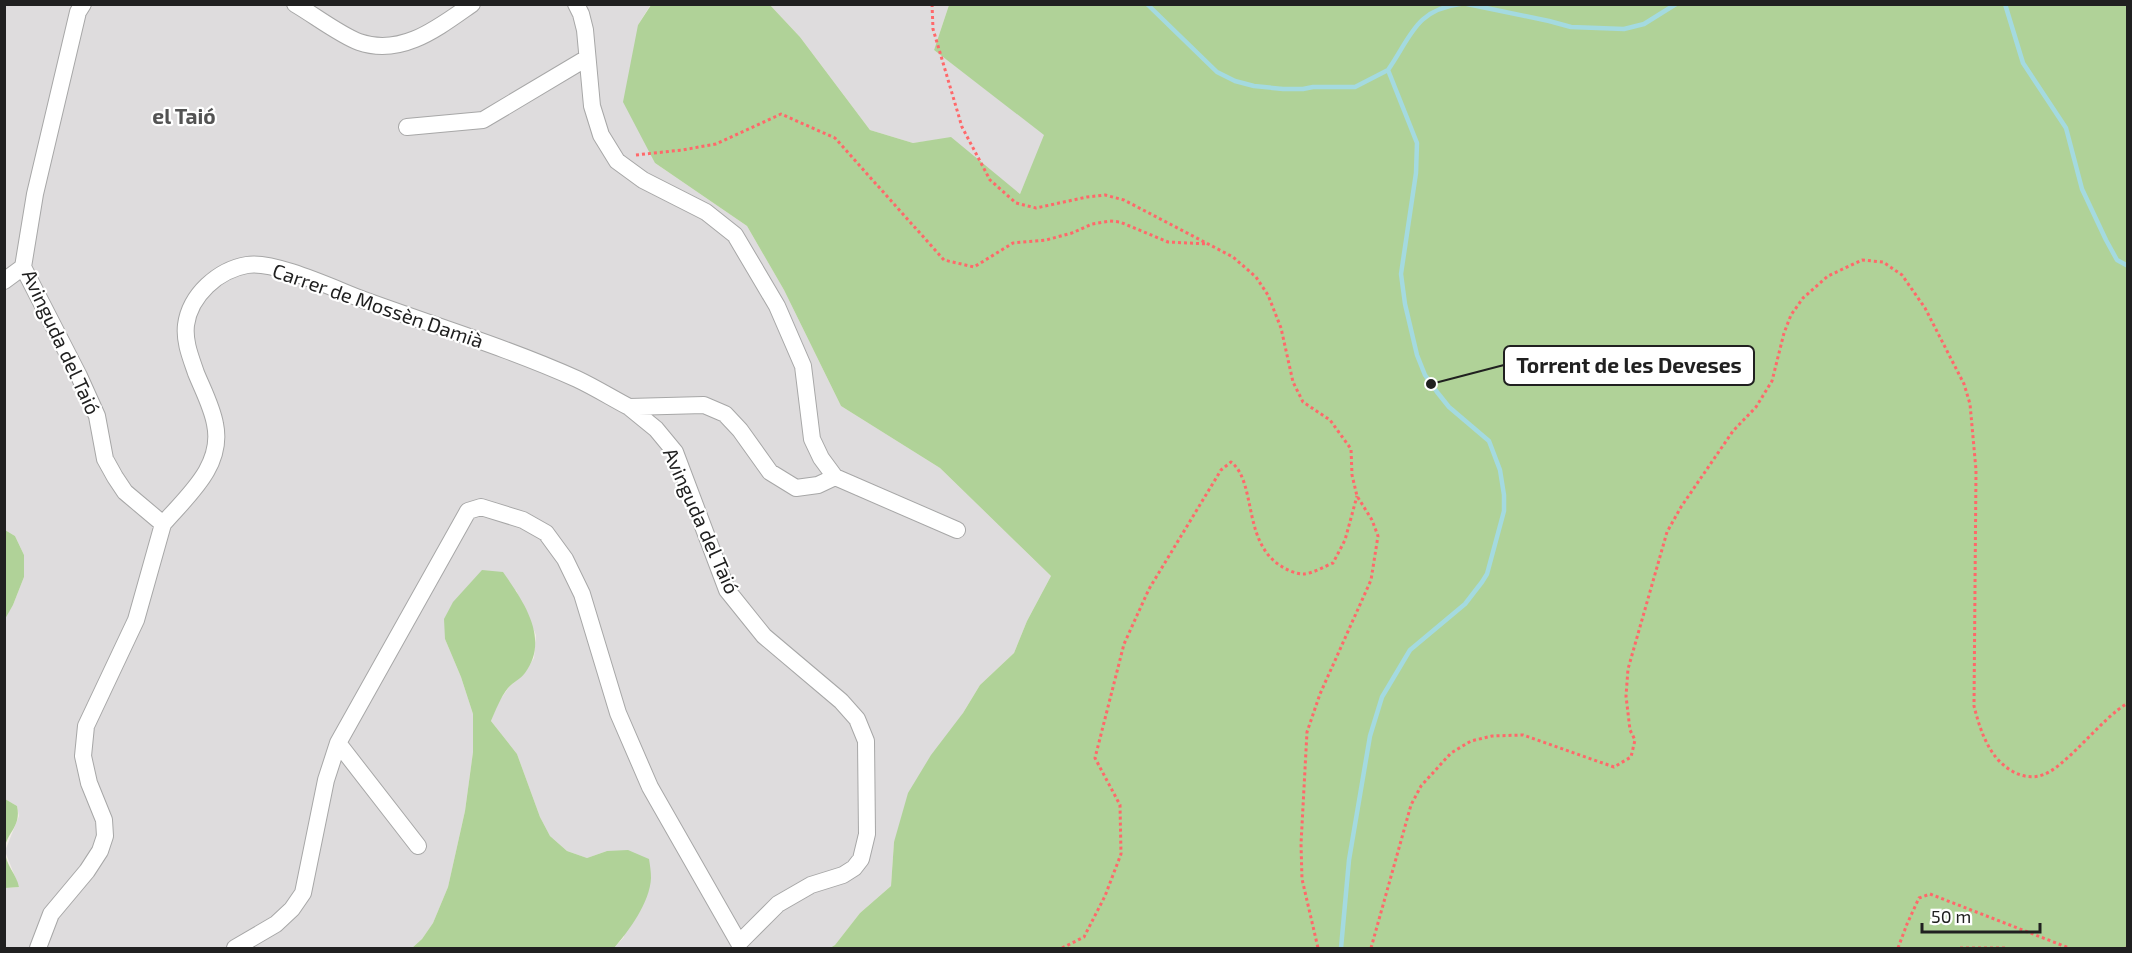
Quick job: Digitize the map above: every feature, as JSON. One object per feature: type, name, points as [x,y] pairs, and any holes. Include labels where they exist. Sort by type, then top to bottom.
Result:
[{"type":"street","name":"Avinguda del Taió","points":[[83,4],[78,12],[35,194],[23,267],[97,416],[105,459],[124,492],[163,524]]},
{"type":"street","points":[[295,4],[358,42],[388,47],[420,39],[472,4]]},
{"type":"street","points":[[576,4],[585,30],[592,106],[601,135],[617,161],[643,180],[706,212],[735,235],[777,306],[803,366],[812,439],[820,458],[835,477],[957,530]]},
{"type":"street","points":[[407,128],[483,120],[587,58]]},
{"type":"street","name":"Carrer de Mossèn Damià","points":[[163,524],[206,474],[215,450],[217,436],[215,422],[187,349],[186,326],[192,305],[207,286],[225,273],[248,265],[265,265],[314,280],[524,357],[578,380],[629,407]]},
{"type":"street","points":[[4,281],[23,267]]},
{"type":"street","points":[[629,407],[704,405],[725,414],[740,430],[770,472],[796,488],[818,486],[835,477]]},
{"type":"street","name":"Avinguda del Taió","points":[[235,948],[276,924],[292,909],[303,893],[326,780],[338,743],[468,511],[481,507],[523,520],[546,533],[565,559],[582,594],[618,713],[650,787],[737,946],[778,904],[811,885],[843,875],[854,868],[861,859],[867,834],[866,741],[857,719],[841,701],[764,636],[726,590],[675,452],[656,429],[629,407]]},
{"type":"street","points":[[38,948],[51,914],[87,871],[100,851],[105,836],[104,820],[89,783],[84,756],[86,726],[136,621],[163,524]]},
{"type":"street","points":[[338,743],[418,846]]},
{"type":"path","points":[[932,4],[933,29],[962,127],[990,180],[1016,203],[1036,208],[1105,195],[1124,200],[1233,257],[1256,277],[1268,295],[1281,328],[1293,381],[1303,402],[1330,420],[1352,449],[1352,476],[1357,495],[1372,520],[1378,536],[1371,579],[1320,694],[1307,732],[1301,844],[1302,879],[1318,948]]},
{"type":"path","points":[[617,161],[635,155],[716,144],[781,114],[835,138],[944,260],[974,267],[1013,243],[1046,240],[1072,233],[1092,224],[1110,221],[1120,222],[1168,242],[1209,244]]},
{"type":"path","points":[[1371,948],[1411,805],[1421,786],[1451,753],[1471,741],[1492,736],[1522,735],[1614,767],[1631,757],[1635,740],[1630,730],[1626,696],[1628,669],[1667,532],[1681,507],[1733,431],[1756,407],[1772,381],[1784,333],[1791,315],[1803,298],[1828,276],[1862,260],[1883,262],[1902,275],[1925,308],[1964,384],[1970,404],[1976,470],[1974,705],[1982,735],[2004,766],[2020,776],[2039,776],[2055,767],[2127,702]]},
{"type":"path","points":[[1062,948],[1084,938],[1105,896],[1121,854],[1120,805],[1095,758],[1124,644],[1149,589],[1221,470],[1231,462],[1240,469],[1253,525],[1266,552],[1275,563],[1303,574],[1334,563],[1345,540],[1357,495]]},
{"type":"path","points":[[1898,948],[1919,898],[1930,894],[2069,948]]},
{"type":"path","points":[[1960,948],[2006,948]]},
{"type":"shaded area","points":[[651,4],[638,25],[655,163],[747,226],[784,290],[841,406],[940,468],[1051,576],[1027,621],[1014,653],[980,685],[894,842],[891,886],[860,913],[835,945],[830,948],[614,948],[624,937],[607,851],[587,858],[567,851],[550,836],[540,817],[517,754],[491,721],[498,703],[509,687],[524,674],[534,658],[536,635],[516,590],[445,639],[473,714],[473,752],[465,811],[448,887],[433,923],[422,939],[412,948],[5,948],[5,888],[19,887],[5,851],[19,816],[17,806],[5,799],[4,619],[13,605],[24,577],[24,555],[15,536],[5,530],[5,5]]},
{"type":"shaded area","points":[[770,5],[949,5],[934,50],[1045,135],[1020,194],[951,138],[913,143],[870,130],[800,37]]},
{"type":"green space","points":[[651,5],[770,5],[800,37],[870,130],[913,143],[951,137],[1020,194],[1044,135],[934,50],[949,5],[2127,5],[2127,948],[830,948],[835,945],[860,913],[891,886],[894,842],[908,793],[931,755],[963,713],[980,685],[1014,653],[1027,621],[1051,576],[940,468],[841,406],[784,290],[747,226],[655,163],[623,102],[638,25]]},
{"type":"green space","points":[[5,530],[15,536],[24,555],[24,577],[5,619]]},
{"type":"green space","points":[[482,570],[503,572],[526,608],[535,634],[532,660],[523,675],[505,692],[491,721],[517,754],[540,817],[550,836],[567,851],[587,858],[607,851],[628,850],[649,859],[651,878],[647,897],[632,925],[614,948],[412,948],[422,939],[433,923],[448,887],[465,811],[473,752],[473,714],[445,639],[444,619],[453,602]]},
{"type":"green space","points":[[5,799],[17,806],[18,814],[5,845]]},
{"type":"green space","points":[[5,851],[7,860],[19,887],[5,888]]},
{"type":"waterway","points":[[1147,4],[1217,72],[1235,81],[1254,86],[1283,89],[1355,87],[1388,70],[1417,143],[1416,173],[1401,274],[1405,304],[1417,355],[1425,375],[1449,407],[1489,441],[1500,470],[1504,511],[1487,574],[1465,604],[1410,650],[1382,697],[1370,736],[1349,860],[1341,948]]},
{"type":"waterway","points":[[1388,70],[1409,36],[1424,19],[1433,12],[1460,4]]},
{"type":"waterway","points":[[1467,4],[1571,27],[1624,29],[1644,24],[1676,4]]},
{"type":"waterway","points":[[2005,4],[2023,63],[2066,128],[2082,189],[2117,260],[2128,266]]},
{"type":"place","name":"Torrent de les Deveses","points":[[1431,384]]},
{"type":"district","name":"el Taió","points":[[184,117]]}]
